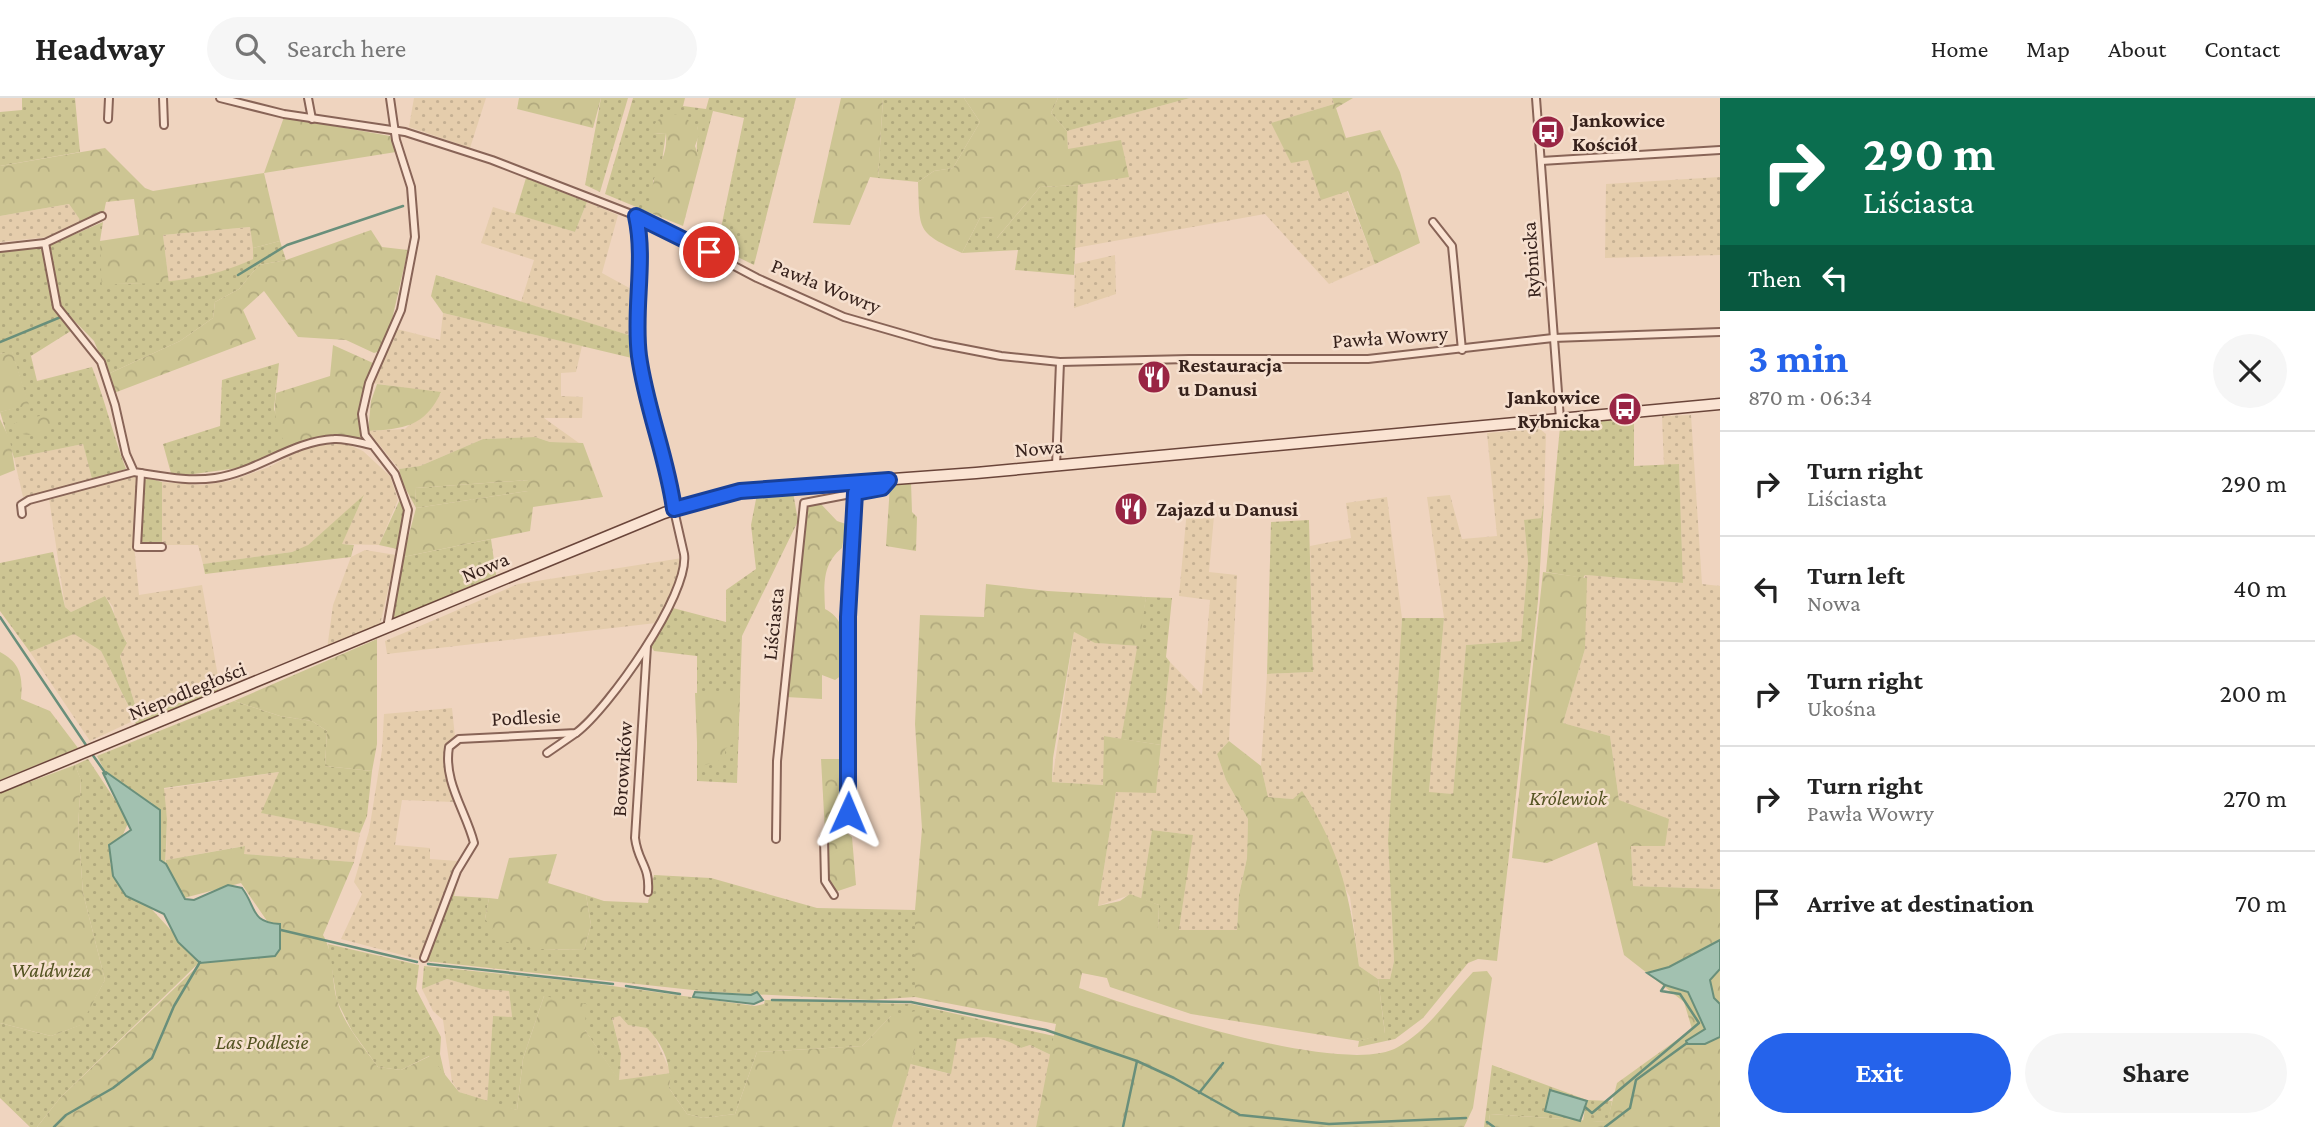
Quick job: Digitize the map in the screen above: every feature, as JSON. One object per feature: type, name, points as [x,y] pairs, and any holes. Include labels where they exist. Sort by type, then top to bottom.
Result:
[{"type":"street","points":[[108,119],[109,98]]},
{"type":"street","points":[[163,98],[164,125]]},
{"type":"street","name":"Pawła Wowry","points":[[220,98],[312,119],[395,131],[504,164],[636,216],[757,278],[844,317],[934,343],[1001,356],[1060,362],[1368,359],[1553,338],[1720,332]]},
{"type":"street","points":[[308,98],[312,119]]},
{"type":"street","points":[[387,629],[386,621],[408,510],[396,474],[365,435],[362,414],[369,383],[401,310],[415,237],[411,187],[395,131],[390,98]]},
{"type":"street","name":"Rybnicka","points":[[1536,98],[1560,419]]},
{"type":"street","points":[[1541,161],[1720,150]]},
{"type":"street","points":[[0,248],[45,243],[102,216]]},
{"type":"street","name":"Podlesie","points":[[424,958],[457,871],[474,843],[452,782],[449,747],[459,739],[576,733],[600,711],[646,646],[684,571],[674,509],[639,357],[637,329],[641,253],[636,216]]},
{"type":"street","points":[[1433,222],[1452,246],[1462,350]]},
{"type":"street","points":[[45,243],[54,298],[64,316],[101,362],[115,405],[126,454],[138,473],[137,547],[162,547]]},
{"type":"street","points":[[1056,466],[1060,362]]},
{"type":"street","name":"Nowa","points":[[387,629],[674,509],[740,491],[1056,466],[1720,404]]},
{"type":"street","points":[[22,514],[21,505],[29,500],[138,473],[184,480],[216,478],[249,470],[308,443],[336,439],[371,445]]},
{"type":"street","name":"Liściasta","points":[[776,839],[776,773],[804,503],[882,488],[889,480]]},
{"type":"street","points":[[834,895],[825,881],[824,838],[828,833],[843,829],[847,823],[848,617],[855,493]]},
{"type":"street","name":"Niepodległości","points":[[0,787],[387,629]]},
{"type":"street","name":"Borowików","points":[[646,646],[635,838],[639,857],[650,874],[648,892]]},
{"type":"street","points":[[547,753],[576,733]]},
{"type":"shaded area","points":[[414,98],[486,98],[470,148],[409,127]]},
{"type":"shaded area","points":[[1190,98],[1332,98],[1334,104],[1272,123],[1308,159],[1347,191],[1375,264],[1329,284],[1265,214],[1075,248],[1078,185],[1129,176],[1068,150],[1067,131]]},
{"type":"shaded area","points":[[1720,177],[1720,255],[1605,258],[1606,184]]},
{"type":"shaded area","points":[[587,202],[618,215],[602,273],[633,290],[635,337],[521,302],[534,260],[481,243],[493,207],[575,232]]},
{"type":"shaded area","points":[[69,204],[82,222],[49,237],[0,242],[0,216]]},
{"type":"shaded area","points":[[250,227],[255,258],[229,271],[169,283],[163,235]]},
{"type":"shaded area","points":[[1115,255],[1116,294],[1074,308],[1075,264]]},
{"type":"shaded area","points":[[443,313],[582,346],[576,372],[561,373],[561,396],[583,397],[582,418],[544,418],[579,443],[550,442],[535,437],[483,439],[420,466],[399,469],[368,431],[405,429],[441,393],[372,383],[397,329],[440,340]]},
{"type":"shaded area","points":[[1691,415],[1702,584],[1720,586],[1720,889],[1633,886],[1631,846],[1619,800],[1610,736],[1563,723],[1585,649],[1585,575],[1683,583],[1679,465],[1664,466],[1662,416]]},
{"type":"shaded area","points":[[1540,429],[1546,434],[1544,501],[1541,518],[1524,521],[1528,562],[1521,641],[1466,645],[1453,794],[1429,793],[1444,618],[1427,497],[1450,495],[1462,539],[1497,536],[1487,433]]},
{"type":"shaded area","points":[[330,443],[347,444],[363,451],[390,476],[398,500],[379,545],[341,544],[364,496],[307,546],[292,552],[203,564],[198,545],[162,545],[162,482],[202,485],[230,481],[269,467],[303,449]]},
{"type":"shaded area","points":[[83,444],[92,479],[23,497],[14,458]]},
{"type":"shaded area","points":[[135,475],[139,477],[134,545],[139,595],[202,585],[220,688],[138,714],[120,655],[127,642],[116,625],[113,607],[105,596],[71,612],[65,607],[49,498]]},
{"type":"shaded area","points":[[1387,497],[1402,618],[1388,840],[1394,961],[1390,979],[1378,979],[1359,966],[1350,897],[1293,799],[1268,797],[1261,766],[1267,674],[1313,672],[1310,546],[1351,538],[1346,503]]},
{"type":"shaded area","points":[[1187,510],[1214,516],[1209,572],[1237,575],[1229,741],[1217,754],[1226,780],[1248,819],[1247,858],[1239,895],[1237,930],[1179,930],[1192,835],[1152,830],[1141,899],[1130,895],[1098,906],[1116,792],[1156,792],[1170,662],[1202,695],[1210,600],[1179,596]]},
{"type":"shaded area","points":[[365,550],[396,555],[380,625],[327,649],[333,605],[351,557]]},
{"type":"shaded area","points":[[682,558],[673,592],[656,623],[387,654],[385,641],[518,584]]},
{"type":"shaded area","points":[[1074,632],[1096,643],[1139,646],[1121,739],[1104,736],[1104,785],[1052,782]]},
{"type":"shaded area","points":[[74,634],[101,651],[135,720],[90,741],[30,652]]},
{"type":"shaded area","points":[[452,708],[455,737],[445,745],[445,763],[454,802],[402,800],[395,845],[430,848],[430,859],[458,861],[421,960],[341,939],[362,894],[354,882],[369,831],[382,750],[384,714]]},
{"type":"shaded area","points":[[106,772],[160,810],[160,860],[166,864],[185,899],[194,900],[228,885],[242,888],[259,917],[270,923],[280,924],[280,949],[275,956],[200,963],[178,942],[164,914],[126,896],[113,876],[109,845],[131,830],[103,773]]},
{"type":"shaded area","points":[[280,772],[262,813],[360,833],[354,862],[244,854],[244,846],[166,860],[167,819],[163,789]]},
{"type":"shaded area","points":[[1720,940],[1720,969],[1710,980],[1714,998],[1720,1004],[1720,1037],[1705,1044],[1687,1044],[1686,1041],[1705,1029],[1688,992],[1665,985],[1647,973],[1669,967]]},
{"type":"shaded area","points":[[447,979],[482,989],[509,991],[512,1017],[493,1017],[487,1103],[459,1092],[452,1082],[443,1020],[433,1011],[422,989]]},
{"type":"shaded area","points":[[695,992],[751,995],[757,992],[763,1000],[754,1004],[693,997]]},
{"type":"shaded area","points":[[620,1016],[628,1025],[647,1028],[654,1035],[671,1073],[619,1081],[621,1054],[612,1017]]},
{"type":"shaded area","points":[[977,1035],[1004,1037],[1021,1048],[1030,1045],[1051,1055],[1036,1127],[892,1127],[910,1064],[950,1074],[956,1039]]},
{"type":"shaded area","points":[[1550,1090],[1587,1101],[1580,1121],[1545,1111]]},
{"type":"green space","points":[[22,98],[75,98],[80,152],[0,166],[0,112],[22,110]]},
{"type":"green space","points":[[519,98],[601,98],[593,128],[517,109]]},
{"type":"green space","points":[[601,98],[628,98],[600,192],[585,185]]},
{"type":"green space","points":[[633,98],[685,98],[683,106],[706,109],[709,98],[796,98],[754,265],[717,247],[744,118],[713,111],[700,161],[697,152],[697,126],[652,134],[666,133],[661,168],[653,181],[653,214],[605,194]]},
{"type":"green space","points":[[841,98],[883,98],[878,178],[870,177],[850,225],[813,223]]},
{"type":"green space","points":[[883,98],[964,98],[980,122],[953,168],[934,171],[918,182],[878,178]]},
{"type":"green space","points":[[964,98],[1058,98],[1051,113],[1067,131],[1068,149],[1121,140],[1129,177],[1078,185],[1040,187],[996,239],[994,217],[980,218],[962,253],[947,246],[923,228],[919,211],[918,182],[934,171],[953,168],[980,122]]},
{"type":"green space","points":[[1058,98],[1190,98],[1067,131],[1051,113]]},
{"type":"green space","points":[[1332,98],[1353,98],[1336,108],[1346,138],[1380,130],[1400,172],[1420,243],[1375,264],[1348,191],[1321,200],[1308,160],[1291,163],[1271,123],[1334,104]]},
{"type":"green space","points":[[679,114],[697,126],[699,135],[695,146],[700,161],[683,226],[653,214],[652,199],[653,184],[664,155],[666,133],[651,134],[652,129],[660,118]]},
{"type":"green space","points":[[284,117],[390,136],[396,152],[264,173]]},
{"type":"green space","points":[[105,148],[145,188],[153,191],[264,173],[280,241],[253,248],[250,227],[163,235],[169,283],[116,284],[102,292],[100,241],[139,235],[134,199],[106,202],[104,212],[83,224],[69,204],[0,216],[0,166]]},
{"type":"green space","points":[[526,178],[587,202],[575,232],[515,214]]},
{"type":"green space","points":[[1078,185],[1074,275],[1015,270],[1018,250],[962,253],[980,218],[995,217],[997,238],[1040,187]]},
{"type":"green space","points":[[103,222],[100,241],[116,284],[169,281],[220,272],[253,259],[253,248],[280,241],[286,260],[259,265],[239,289],[215,302],[213,318],[180,341],[108,374],[94,341],[61,307],[50,245]]},
{"type":"green space","points":[[371,230],[382,247],[408,250],[391,324],[380,351],[374,353],[346,340],[298,337],[264,291],[243,310],[256,339],[114,393],[108,374],[180,341],[213,318],[215,302],[239,289],[259,265],[286,260]]},
{"type":"green space","points":[[37,247],[43,251],[52,305],[74,329],[31,356],[37,381],[92,367],[126,469],[92,479],[83,444],[14,458],[0,412],[28,404],[12,352],[0,354],[0,251]]},
{"type":"green space","points":[[436,275],[635,337],[636,359],[443,313],[431,296]]},
{"type":"green space","points":[[333,345],[373,363],[359,413],[362,433],[360,439],[324,438],[289,449],[276,422],[276,393],[330,376]]},
{"type":"green space","points":[[12,351],[29,405],[0,412],[0,354]]},
{"type":"green space","points":[[279,363],[274,409],[289,449],[245,467],[172,477],[163,444],[220,426],[222,380]]},
{"type":"green space","points":[[377,384],[441,392],[428,413],[412,424],[368,431],[371,401]]},
{"type":"green space","points":[[60,412],[59,420],[35,434],[22,434],[9,427],[27,419]]},
{"type":"green space","points":[[1634,417],[1634,466],[1679,464],[1683,583],[1585,575],[1583,578],[1546,572],[1560,427]]},
{"type":"green space","points":[[0,419],[10,440],[15,470],[0,476]]},
{"type":"green space","points":[[535,437],[550,442],[583,443],[603,497],[533,507],[530,531],[403,557],[416,508],[402,482],[399,469],[420,466],[483,439]],"holes":[[[528,480],[528,491],[416,508],[415,488]]]},
{"type":"green space","points":[[148,478],[162,482],[162,547],[141,545],[144,481]]},
{"type":"green space","points":[[529,480],[528,491],[416,508],[415,488]]},
{"type":"green space","points":[[911,482],[912,512],[917,517],[916,551],[886,546],[890,485]]},
{"type":"green space","points":[[793,492],[798,521],[742,636],[737,783],[697,781],[697,656],[654,651],[651,646],[673,608],[726,622],[726,590],[756,569],[751,525],[757,494]]},
{"type":"green space","points":[[364,495],[342,544],[354,545],[351,557],[205,574],[203,564],[292,552],[308,545]]},
{"type":"green space","points":[[402,495],[404,516],[397,549],[379,545]]},
{"type":"green space","points":[[1544,501],[1538,601],[1497,961],[1478,959],[1468,963],[1423,1018],[1395,1039],[1358,1047],[1359,1041],[1385,1033],[1378,979],[1390,979],[1394,961],[1388,840],[1402,618],[1444,618],[1429,792],[1453,794],[1466,645],[1521,641],[1528,562],[1524,520],[1541,518]]},
{"type":"green space","points":[[820,503],[837,521],[846,524],[842,548],[835,554],[828,568],[824,592],[825,609],[839,621],[844,638],[842,675],[835,680],[822,675],[822,699],[786,697],[808,506]]},
{"type":"green space","points":[[1309,520],[1313,672],[1267,674],[1271,522]]},
{"type":"green space","points":[[491,539],[496,575],[391,620],[403,557]]},
{"type":"green space","points":[[53,552],[65,607],[71,612],[105,596],[127,643],[120,656],[138,714],[220,688],[206,700],[136,728],[135,719],[101,651],[74,634],[30,652],[0,611],[0,563]]},
{"type":"green space","name":"Królewiok","points":[[1543,572],[1587,578],[1585,649],[1563,723],[1610,736],[1619,800],[1669,819],[1665,846],[1631,846],[1633,886],[1720,889],[1720,1127],[1488,1127],[1490,1114],[1607,1122],[1617,1083],[1692,1029],[1684,1002],[1624,955],[1597,842],[1547,863],[1512,858]]},
{"type":"green space","points":[[986,584],[1146,597],[1139,646],[1095,643],[1074,632],[1053,758],[1052,782],[1103,785],[1104,736],[1161,745],[1156,793],[1116,792],[1098,906],[1120,901],[1130,894],[1159,905],[1158,930],[1237,930],[1239,895],[1247,858],[1248,819],[1226,780],[1217,754],[1229,741],[1261,766],[1268,797],[1293,799],[1302,791],[1315,813],[1342,875],[1359,966],[1378,979],[1385,1034],[1359,1041],[1191,1014],[1110,987],[1107,978],[1082,973],[1079,988],[1241,1037],[1335,1054],[1372,1054],[1398,1047],[1410,1039],[1430,1022],[1473,972],[1487,971],[1492,978],[1473,1108],[1464,1127],[1036,1127],[1056,1024],[915,997],[915,910],[922,829],[915,724],[920,615],[984,617]]},
{"type":"green space","points":[[1146,597],[1172,598],[1166,657],[1170,662],[1161,745],[1121,739]]},
{"type":"green space","points":[[377,639],[377,744],[372,771],[325,766],[327,731],[312,721],[280,716],[234,701]]},
{"type":"green space","points":[[0,652],[12,661],[19,671],[21,699],[50,711],[78,748],[0,780]]},
{"type":"green space","points":[[695,693],[740,693],[738,741],[725,749],[725,759],[698,767]]},
{"type":"green space","points":[[234,701],[280,716],[312,721],[327,731],[325,766],[372,771],[367,816],[360,833],[261,813],[279,772],[164,788],[167,819],[165,870],[156,856],[152,803],[108,777],[97,756]]},
{"type":"green space","points":[[88,759],[129,821],[110,864],[191,952],[210,952],[60,1098],[37,1127],[30,1127],[0,1098],[0,1023],[51,1036],[80,1025],[105,980],[83,893],[78,827],[81,781],[75,765]]},
{"type":"green space","points":[[821,759],[845,759],[846,821],[840,827],[825,832]]},
{"type":"green space","name":"Waldwiza","points":[[75,765],[81,780],[78,827],[83,893],[105,980],[81,1025],[51,1036],[0,1023],[0,793]]},
{"type":"green space","points":[[1152,830],[1193,835],[1179,930],[1158,930],[1159,905],[1141,899]]},
{"type":"green space","points":[[845,832],[852,837],[856,885],[838,891],[832,889],[828,877],[827,848],[830,836]]},
{"type":"green space","name":"Las Podlesie","points":[[245,846],[244,854],[354,862],[323,935],[331,959],[340,1009],[354,1035],[378,1067],[401,1070],[430,1056],[459,1092],[517,1110],[523,1059],[544,996],[586,1004],[585,1030],[619,1080],[671,1073],[669,1088],[687,1114],[703,1118],[735,1114],[757,1052],[862,1046],[891,1016],[921,1010],[915,1049],[892,1127],[37,1127],[60,1098],[201,963],[275,956],[280,949],[281,937],[278,937],[241,883],[184,898],[165,870],[166,860]]},
{"type":"green space","points":[[557,854],[548,883],[586,895],[591,925],[584,950],[542,949],[502,941],[485,919],[489,898],[498,899],[509,858]]},
{"type":"green space","points":[[459,874],[454,896],[489,898],[485,919],[542,949],[584,950],[591,925],[586,895],[604,901],[648,903],[654,875],[711,878],[817,908],[915,910],[915,997],[870,1000],[711,992],[426,961]]},
{"type":"green space","points":[[328,944],[419,965],[416,989],[441,1037],[440,1054],[445,1076],[429,1056],[401,1070],[378,1067],[352,1031],[337,1001]]},
{"type":"green space","points":[[424,966],[591,983],[755,1006],[764,1004],[765,1000],[912,1004],[1054,1036],[1051,1055],[1030,1045],[1021,1048],[997,1038],[957,1039],[951,1074],[910,1064],[915,1049],[891,1016],[862,1046],[757,1052],[735,1114],[703,1118],[687,1114],[669,1088],[665,1055],[647,1028],[628,1025],[620,1016],[612,1018],[621,1054],[619,1081],[585,1030],[544,996],[523,1059],[517,1110],[487,1103],[493,1016],[512,1017],[509,991],[482,989],[447,979],[422,989]]},
{"type":"green space","points":[[1492,1065],[1587,1100],[1612,1101],[1608,1122],[1583,1121],[1586,1103],[1551,1090],[1546,1109],[1578,1120],[1490,1114],[1488,1127],[1484,1127]]},
{"type":"waterway","points":[[238,275],[287,245],[403,206]]},
{"type":"waterway","points":[[0,342],[68,314]]},
{"type":"waterway","points":[[0,617],[88,748]]},
{"type":"waterway","points":[[92,754],[106,774]]},
{"type":"waterway","points":[[281,930],[417,962]]},
{"type":"waterway","points":[[54,1127],[66,1115],[113,1088],[152,1058],[174,1006],[200,962]]},
{"type":"waterway","points":[[428,964],[613,984]]},
{"type":"waterway","points":[[1585,1107],[1592,1113],[1699,1023],[1680,994],[1661,991],[1665,985]]},
{"type":"waterway","points":[[626,986],[680,994]]},
{"type":"waterway","points":[[772,1000],[911,1002],[1046,1030],[1137,1061],[1123,1127]]},
{"type":"waterway","points":[[1605,1127],[1630,1108],[1636,1080],[1687,1043]]},
{"type":"waterway","points":[[1137,1061],[1174,1078],[1240,1115],[1329,1124],[1466,1118]]},
{"type":"waterway","points":[[1199,1093],[1223,1063]]},
{"type":"waterway","points":[[1487,1122],[1494,1127]]},
{"type":"place","name":"Jankowice Kościół","points":[[1548,132]]},
{"type":"place","name":"Restauracja u Danusi","points":[[1154,377]]},
{"type":"place","name":"Jankowice Rybnicka","points":[[1625,409]]},
{"type":"place","name":"Zajazd u Danusi","points":[[1131,509]]},
{"type":"route","points":[[709,252],[636,216],[641,253],[637,329],[639,357],[674,509],[740,491],[889,480],[882,488],[855,493],[848,617],[848,813]]}]
